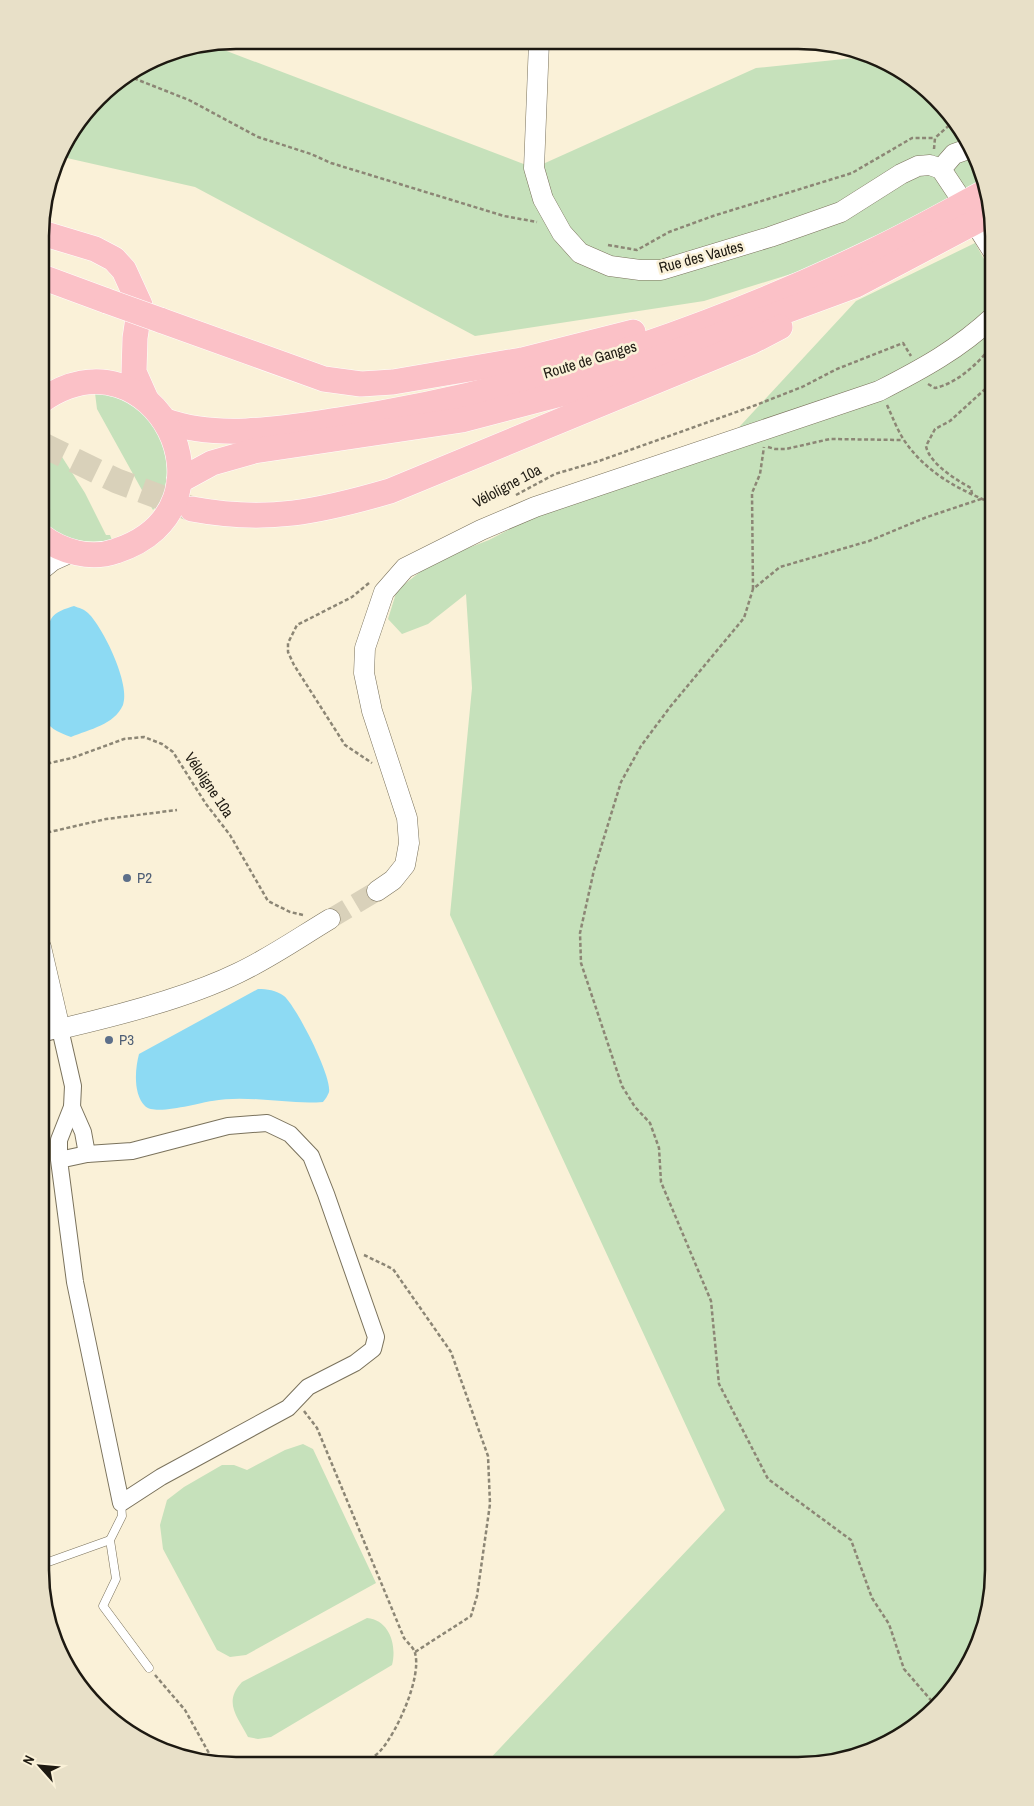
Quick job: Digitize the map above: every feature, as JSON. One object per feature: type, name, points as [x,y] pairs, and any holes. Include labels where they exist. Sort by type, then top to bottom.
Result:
[{"type":"main road","name":"Route de Ganges","points":[[166,421],[183,427],[232,430],[277,429],[428,404],[579,366],[731,314],[876,250],[980,194]]},
{"type":"main road","name":"Route de Ganges","points":[[179,481],[212,462],[254,451],[462,420],[561,394],[856,285],[985,222]]},
{"type":"main road","points":[[49,235],[95,249],[114,259],[124,270],[140,305],[135,338],[134,372],[146,399]]},
{"type":"main road","points":[[49,280],[324,379],[361,384],[393,382],[522,360],[639,330],[731,314]]},
{"type":"main road","points":[[192,509],[250,517],[287,515],[333,508],[390,491],[751,342],[856,285]]},
{"type":"main road","points":[[49,395],[77,384],[101,382],[125,387],[146,399],[166,421],[178,450],[179,481],[169,510],[159,524],[146,537],[130,547],[94,555],[72,552],[49,541]]},
{"type":"street","name":"Rue des Vautes","points":[[539,49],[534,168],[544,199],[558,226],[580,253],[610,266],[640,270],[661,270],[681,265],[816,222],[841,212],[901,174],[918,166],[936,167]]},
{"type":"street","points":[[957,193],[936,167],[954,154],[965,150]]},
{"type":"street","points":[[377,892],[393,880],[405,865],[409,843],[407,818],[372,711],[364,673],[365,648],[384,592],[405,568],[481,530],[535,507],[879,391],[920,370],[971,338],[985,325]]},
{"type":"street","points":[[49,563],[72,552]]},
{"type":"street","points":[[49,1032],[103,1019],[238,974],[330,919]]},
{"type":"street","points":[[49,982],[73,1086],[72,1107],[59,1140],[59,1160],[75,1282],[121,1503],[161,1477],[288,1408],[308,1388],[355,1363],[373,1349],[376,1337],[311,1156],[290,1134],[267,1123],[228,1126],[132,1151],[87,1154],[59,1160]]},
{"type":"street","points":[[72,1107],[83,1132],[87,1154]]},
{"type":"lane","points":[[121,1503],[120,1521],[110,1540],[116,1579],[103,1606],[149,1668]]},
{"type":"lane","points":[[49,1562],[110,1540]]},
{"type":"path","points":[[134,79],[189,100],[258,137],[311,154],[331,163],[504,216],[558,226]]},
{"type":"path","points":[[598,261],[607,245],[637,250],[669,232],[713,216],[852,173],[912,138],[935,138],[949,125]]},
{"type":"path","points":[[935,138],[936,167]]},
{"type":"path","name":"Véloligne 10a","points":[[515,496],[555,474],[599,462],[765,401],[802,387],[837,369],[903,343],[929,385],[935,388],[945,386],[974,366],[985,353]]},
{"type":"path","points":[[972,494],[971,488],[948,472],[927,452],[926,446],[935,429],[950,421],[985,390]]},
{"type":"path","points":[[879,391],[904,440],[933,473],[985,501]]},
{"type":"path","points":[[904,440],[830,439],[775,449],[764,445],[760,474],[752,493],[753,589],[744,618],[670,707],[642,746],[622,782],[594,870],[580,933],[581,963],[622,1086],[635,1107],[650,1124],[659,1148],[661,1182],[711,1301],[719,1384],[768,1479],[851,1540],[872,1598],[889,1624],[904,1669],[931,1701]]},
{"type":"path","points":[[753,589],[780,566],[869,542],[926,517],[981,499]]},
{"type":"path","points":[[374,580],[352,597],[297,624],[291,633],[288,652],[294,665],[345,745],[376,766]]},
{"type":"path","name":"Véloligne 10a","points":[[49,763],[72,758],[124,739],[144,737],[162,744],[173,752],[206,804],[230,835],[268,901],[290,912],[308,916]]},
{"type":"path","points":[[49,832],[106,819],[177,810]]},
{"type":"path","points":[[345,1247],[393,1269],[451,1352],[488,1456],[490,1504],[477,1596],[471,1616],[415,1652]]},
{"type":"path","points":[[296,1400],[317,1428],[404,1638],[415,1652],[416,1666],[405,1708],[381,1750],[373,1757]]},
{"type":"path","points":[[149,1668],[185,1710],[210,1756]]},
{"type":"green space","points":[[222,49],[534,168],[756,68],[855,58],[881,68],[902,80],[921,95],[947,122],[971,164],[979,188],[984,214],[704,301],[475,336],[195,187],[66,158],[87,122],[122,87],[164,63],[212,50]]},
{"type":"green space","points":[[975,243],[985,261],[985,1582],[979,1618],[971,1642],[954,1674],[921,1711],[902,1726],[881,1738],[846,1751],[810,1757],[492,1757],[725,1510],[450,915],[472,688],[466,594],[428,624],[402,634],[388,619],[397,590],[443,554],[455,553],[489,540],[535,516],[716,452],[856,301]]},
{"type":"green space","points":[[95,393],[119,397],[136,406],[148,417],[157,431],[167,465],[162,497],[153,510],[97,409]]},
{"type":"green space","points":[[49,437],[85,493],[106,535],[110,535],[112,540],[93,542],[75,540],[49,528]]},
{"type":"green space","points":[[303,1444],[313,1449],[376,1583],[246,1655],[230,1657],[217,1650],[163,1549],[160,1525],[167,1500],[184,1487],[222,1465],[234,1465],[247,1470],[285,1450]]},
{"type":"green space","points":[[367,1618],[381,1624],[390,1635],[393,1650],[392,1665],[271,1737],[258,1739],[248,1737],[236,1716],[233,1703],[236,1689],[242,1682]]},
{"type":"water","points":[[74,606],[88,613],[94,620],[114,657],[123,684],[124,696],[123,705],[119,712],[108,722],[71,737],[49,725],[49,624],[55,614]]},
{"type":"water","points":[[258,989],[271,990],[281,994],[290,1002],[297,1013],[325,1072],[329,1092],[323,1102],[226,1099],[158,1110],[145,1106],[138,1095],[136,1081],[139,1054]]},
{"type":"tunnel","points":[[49,448],[117,481],[192,509]]},
{"type":"tunnel","points":[[330,919],[377,891]]},
{"type":"place","name":"P2","points":[[127,878]]},
{"type":"place","name":"P3","points":[[109,1040]]}]
